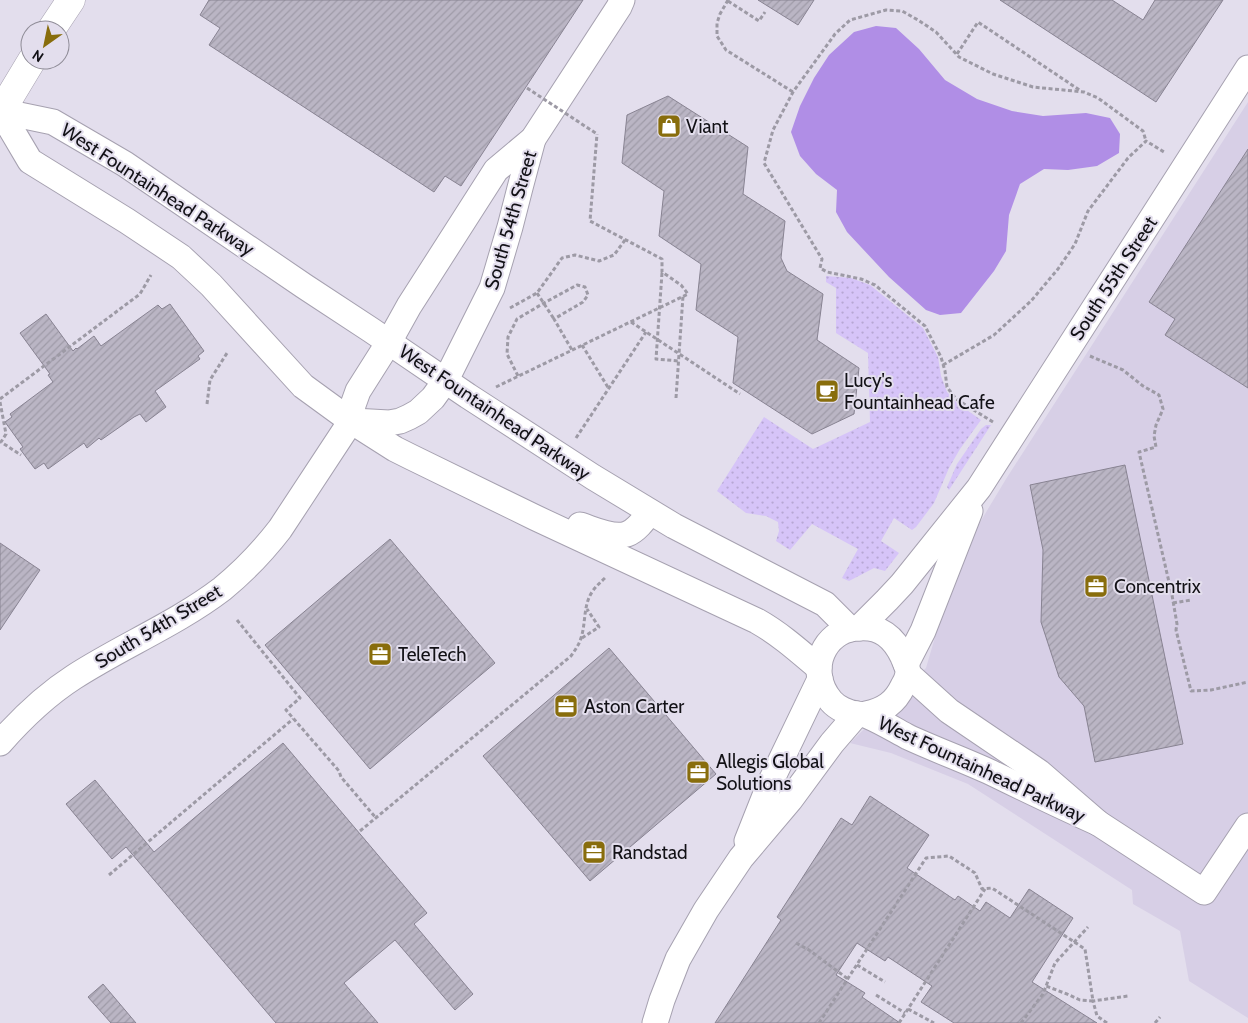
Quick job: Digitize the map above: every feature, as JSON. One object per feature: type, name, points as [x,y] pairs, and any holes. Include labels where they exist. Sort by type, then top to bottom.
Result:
[{"type":"main road","points":[[58,20],[71,0]]},
{"type":"main road","points":[[0,112],[26,70]]},
{"type":"street","name":"South 54th Street","points":[[0,743],[27,715],[58,688],[94,665],[204,602],[254,561],[280,529],[351,421],[353,405],[358,391],[390,342],[409,306],[496,170],[533,139],[622,0]]},
{"type":"street","name":"South 55th Street","points":[[854,628],[887,600],[902,584],[979,488],[1248,68]]},
{"type":"street","name":"West Fountainhead Parkway","points":[[0,112],[54,122],[125,164],[304,286],[593,478],[704,543],[825,604],[854,628]]},
{"type":"street","points":[[0,112],[30,161],[181,257],[211,285],[303,386],[351,421],[395,449],[763,625],[790,643],[819,674],[822,686],[832,702],[847,712],[861,714],[884,708],[899,695],[907,669],[898,646],[890,637],[870,628],[854,628],[842,632],[823,651],[819,674],[770,783],[741,858]]},
{"type":"street","name":"South 54th Street","points":[[351,421],[389,423],[400,421],[418,412],[433,398],[446,380],[492,288],[533,139]]},
{"type":"street","name":"South 55th Street","points":[[907,669],[979,488]]},
{"type":"street","points":[[536,518],[573,522],[617,535],[627,534],[642,522],[650,512]]},
{"type":"street","name":"West Fountainhead Parkway","points":[[907,669],[949,711],[1038,772],[1098,823],[1204,892],[1248,826]]},
{"type":"street","name":"West Fountainhead Parkway","points":[[861,714],[1098,823]]},
{"type":"street","points":[[655,1023],[662,1000],[682,952],[706,910],[741,858],[790,800],[832,743],[861,714]]},
{"type":"path","points":[[765,12],[759,21],[728,0],[720,14],[716,36],[726,50],[792,92]]},
{"type":"path","points":[[1012,435],[956,398],[947,388],[943,365],[925,326],[875,285],[861,279],[827,272],[820,268],[822,259],[764,163],[773,130],[792,92],[835,34],[850,20],[886,10],[902,11],[918,20],[936,32],[959,57],[993,74],[1033,87],[1084,92]]},
{"type":"path","points":[[957,54],[978,22],[1124,116],[1143,131],[1146,141],[1164,152]]},
{"type":"path","points":[[527,88],[597,134],[590,221],[662,259],[656,359],[679,361]]},
{"type":"path","points":[[943,365],[994,335],[1031,301],[1058,269],[1074,244],[1088,211],[1128,158],[1146,141]]},
{"type":"path","points":[[506,312],[512,306],[538,293],[562,258],[575,255],[599,261],[614,255],[625,240]]},
{"type":"path","points":[[489,390],[688,294],[680,285],[662,272]]},
{"type":"path","points":[[0,398],[140,294],[151,275]]},
{"type":"path","points":[[518,376],[506,354],[508,337],[517,319],[577,285],[585,287],[588,295],[583,302],[554,318]]},
{"type":"path","points":[[538,293],[572,350]]},
{"type":"path","points":[[676,398],[683,296]]},
{"type":"path","points":[[631,322],[740,394]]},
{"type":"path","points":[[573,443],[646,332]]},
{"type":"path","points":[[582,345],[609,390]]},
{"type":"path","points":[[207,404],[210,380],[227,353]]},
{"type":"path","points":[[1090,356],[1123,370],[1143,386],[1159,395],[1163,409],[1156,425],[1154,436],[1156,447],[1139,452],[1173,603],[1177,624],[1176,630],[1191,691],[1211,690],[1248,682]]},
{"type":"path","points":[[0,402],[6,434],[1,442],[21,456]]},
{"type":"path","points":[[360,831],[571,656],[582,638],[592,592],[612,572]]},
{"type":"path","points":[[1173,603],[1191,600]]},
{"type":"path","points":[[582,638],[599,627],[587,608]]},
{"type":"path","points":[[237,620],[300,698],[286,710],[339,771],[376,818]]},
{"type":"path","points":[[109,875],[293,719]]},
{"type":"path","points":[[819,1023],[926,858],[948,856],[975,873],[982,889],[992,888],[1085,949],[1097,1016],[1107,1023]]},
{"type":"path","points":[[899,1023],[986,889]]},
{"type":"path","points":[[1021,1023],[1043,994],[1055,963],[1088,927]]},
{"type":"path","points":[[796,943],[810,950],[848,979]]},
{"type":"path","points":[[857,965],[884,982]]},
{"type":"path","points":[[1046,986],[1080,1000],[1093,1001],[1128,996]]},
{"type":"path","points":[[876,995],[934,1023]]},
{"type":"path","points":[[1155,1023],[1160,1016]]},
{"type":"shaded area","points":[[876,26],[896,28],[919,49],[945,80],[977,99],[1012,111],[1043,116],[1086,113],[1110,118],[1120,134],[1119,153],[1097,166],[1068,170],[1044,169],[1020,184],[1009,215],[1006,251],[994,271],[961,313],[940,315],[926,310],[889,277],[847,232],[836,212],[837,190],[816,174],[800,156],[791,132],[800,106],[814,78],[829,55],[854,32]]},
{"type":"shaded area","points":[[1248,102],[1248,1018],[1189,981],[1180,931],[1133,904],[1132,890],[968,784],[891,753],[850,743],[926,668],[951,583],[976,529],[1006,479]]},
{"type":"shaded area","points":[[826,276],[851,278],[870,285],[923,328],[938,357],[941,376],[947,392],[957,403],[981,420],[949,468],[934,503],[916,527],[912,530],[894,518],[881,541],[899,553],[885,571],[874,568],[849,581],[842,578],[858,549],[812,524],[790,550],[776,541],[779,531],[778,522],[766,516],[746,513],[717,491],[764,417],[813,449],[870,422],[868,353],[836,333],[836,288],[826,282]]},
{"type":"shaded area","points":[[986,425],[991,425],[949,490],[947,487],[957,464],[981,429]]},
{"type":"building","points":[[209,0],[583,0],[461,186],[445,176],[434,192],[209,45],[220,28],[200,15]]},
{"type":"building","points":[[758,0],[814,0],[798,25]]},
{"type":"building","points":[[1000,0],[1112,0],[1143,20],[1155,0],[1223,0],[1156,102]]},
{"type":"building","points":[[668,96],[748,147],[743,194],[785,221],[781,258],[787,271],[823,294],[817,340],[859,368],[854,414],[812,434],[733,383],[738,337],[696,310],[701,264],[659,236],[664,191],[622,163],[627,115]]},
{"type":"building","points":[[1248,149],[1248,388],[1165,335],[1175,319],[1149,302]]},
{"type":"building","points":[[170,304],[204,351],[198,356],[200,359],[155,391],[166,407],[146,422],[140,414],[134,417],[101,440],[99,438],[87,448],[84,443],[48,469],[44,463],[35,469],[20,449],[23,447],[5,422],[12,417],[10,414],[53,382],[48,375],[50,374],[20,333],[46,314],[73,351],[94,336],[101,346],[158,305],[162,309]]},
{"type":"building","name":"Concentrix","points":[[1125,465],[1183,744],[1095,762],[1084,706],[1059,677],[1041,622],[1043,550],[1030,485]]},
{"type":"building","name":"TeleTech","points":[[390,539],[495,663],[370,769],[265,645]]},
{"type":"building","points":[[0,543],[40,570],[0,630]]},
{"type":"building","points":[[609,648],[716,774],[590,881],[483,756]]},
{"type":"building","points":[[283,743],[427,913],[414,924],[473,994],[455,1010],[395,940],[344,983],[378,1023],[276,1023],[126,847],[112,859],[66,804],[95,780],[154,852]]},
{"type":"building","points":[[870,796],[929,835],[907,868],[955,900],[958,896],[980,911],[986,902],[1010,918],[1029,889],[1073,918],[1032,982],[1097,1023],[954,1023],[921,1002],[932,986],[888,957],[885,961],[857,943],[836,975],[865,993],[862,997],[900,1023],[715,1023],[781,920],[777,917],[841,818],[852,825]]},
{"type":"building","points":[[103,984],[136,1023],[111,1023],[88,997]]},
{"type":"place","name":"Viant","points":[[669,126]]},
{"type":"place","name":"Lucy's Fountainhead Cafe","points":[[827,391]]},
{"type":"place","name":"Concentrix","points":[[1096,586]]},
{"type":"place","name":"TeleTech","points":[[380,654]]},
{"type":"place","name":"Aston Carter","points":[[566,706]]},
{"type":"place","name":"Allegis Global Solutions","points":[[698,772]]},
{"type":"place","name":"Randstad","points":[[594,852]]}]
